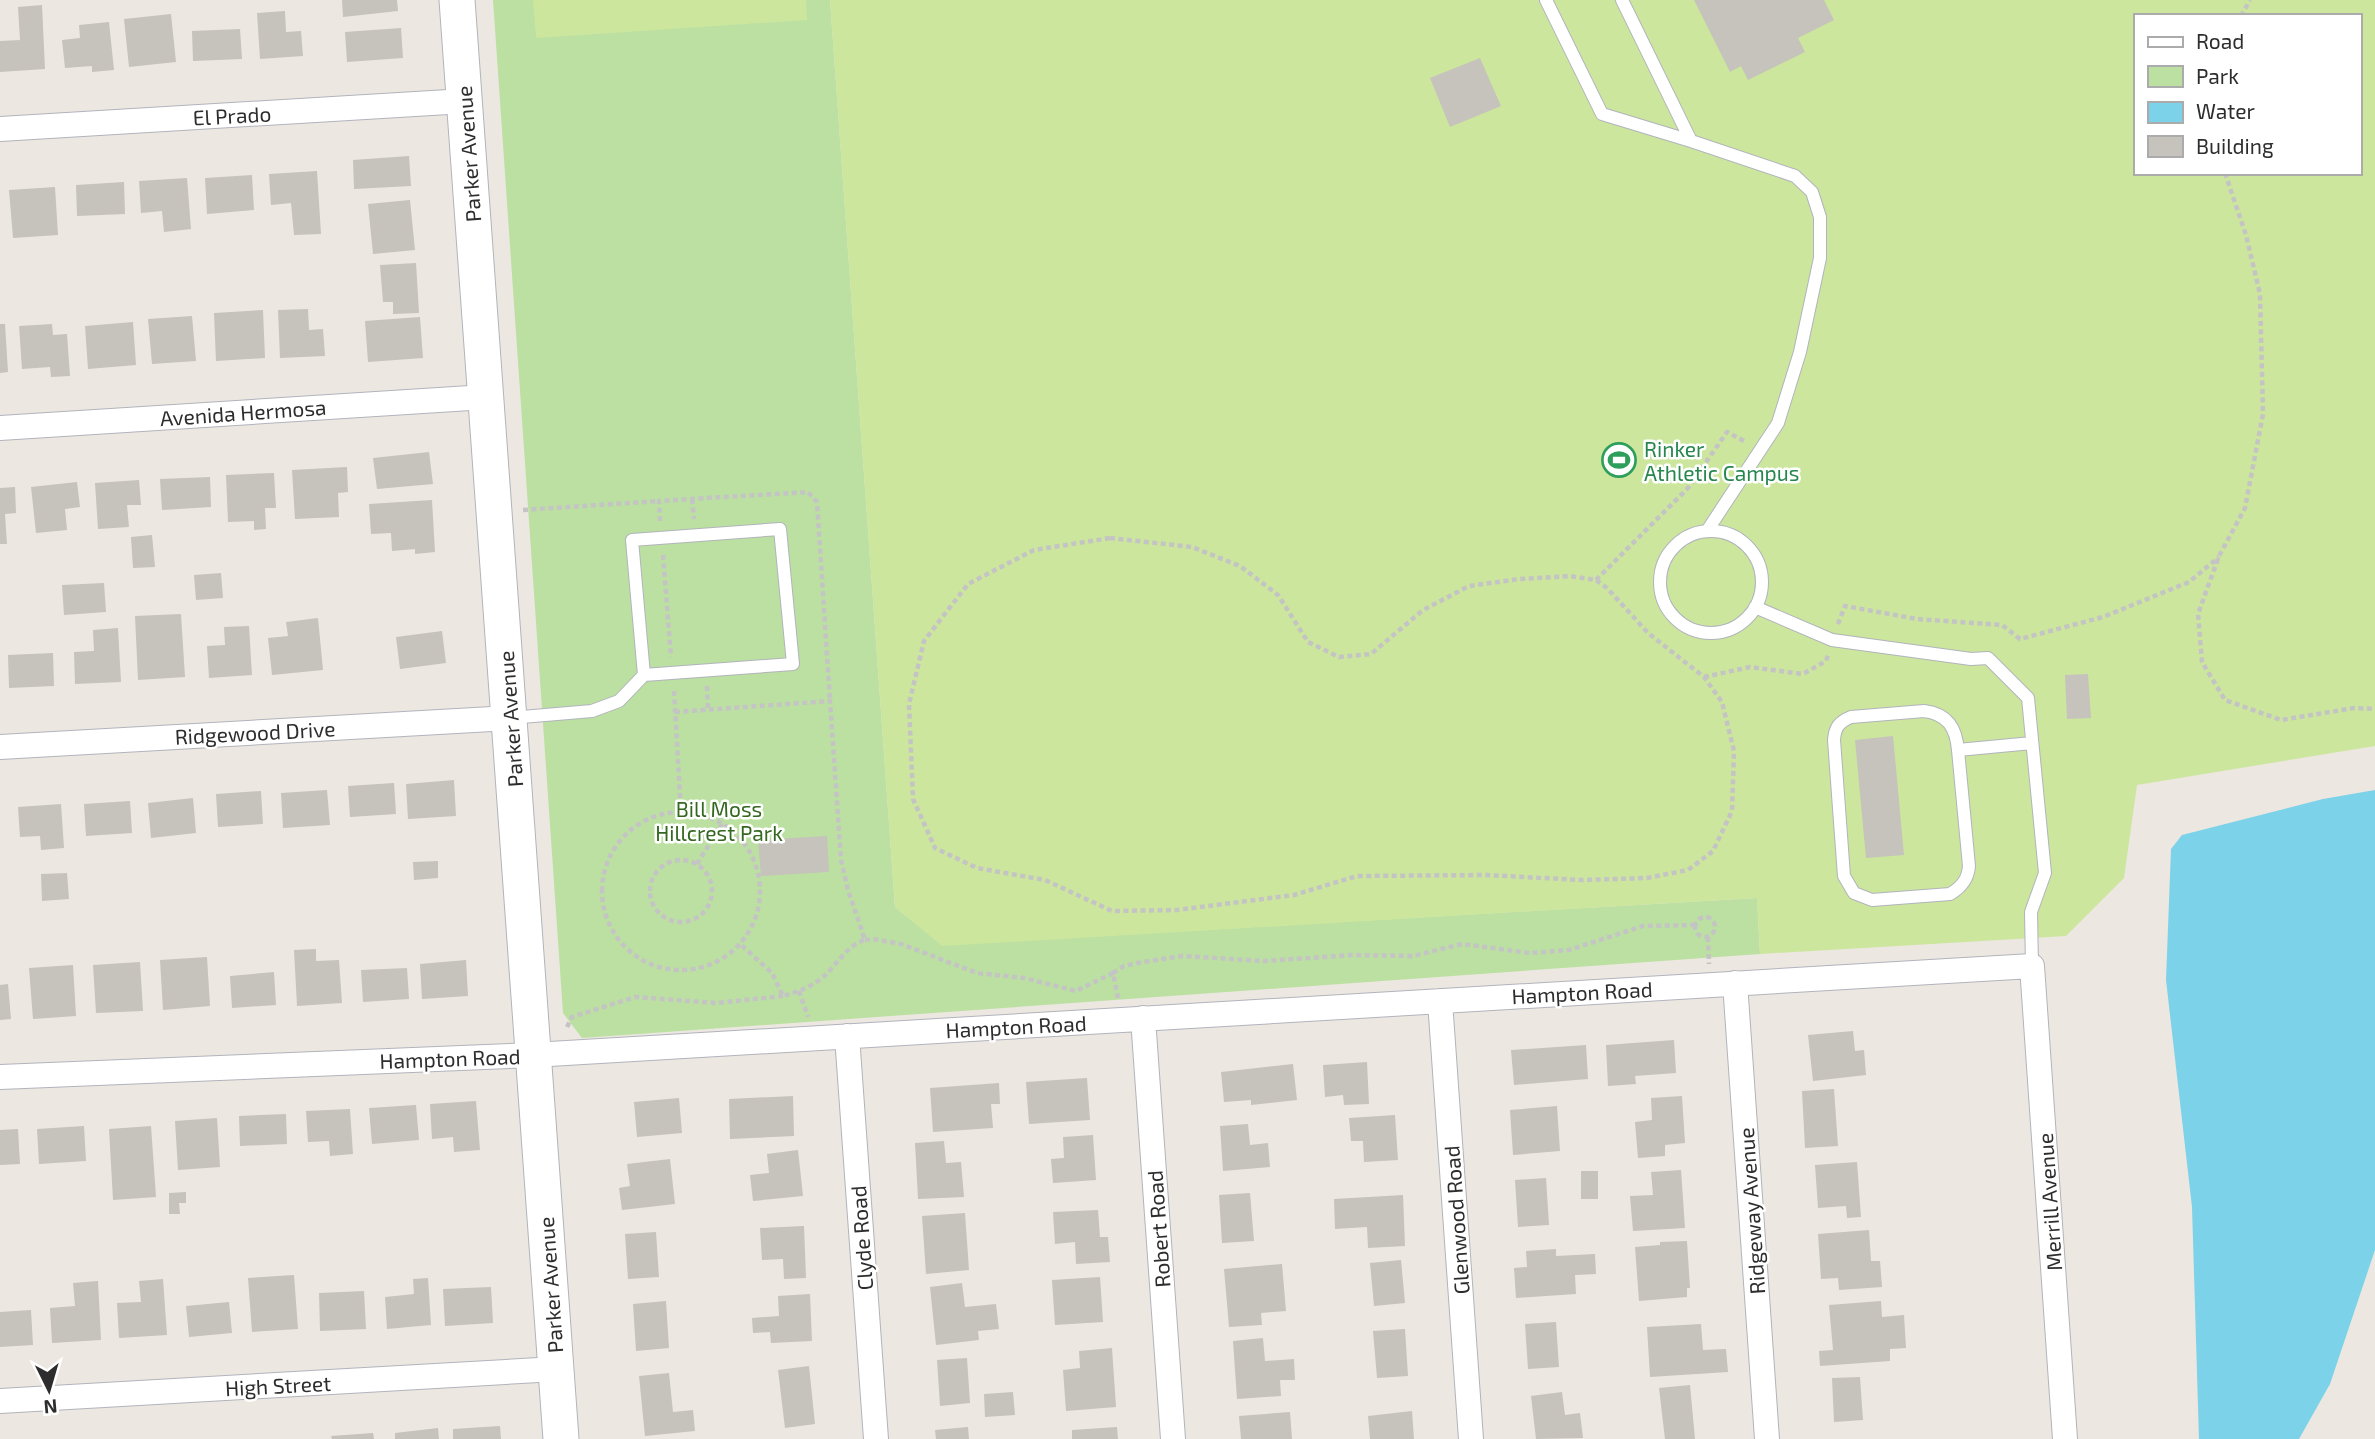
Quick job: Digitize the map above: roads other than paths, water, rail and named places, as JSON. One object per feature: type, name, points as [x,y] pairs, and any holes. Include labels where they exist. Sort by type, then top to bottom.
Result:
[{"type":"street","name":"Parker Avenue","points":[[457,0],[561,1439]]},
{"type":"street","name":"El Prado","points":[[0,129],[465,101]]},
{"type":"street","name":"Avenida Hermosa","points":[[0,428],[486,397]]},
{"type":"street","name":"Ridgewood Drive","points":[[0,747],[510,718]]},
{"type":"street","name":"Hampton Road","points":[[0,1077],[533,1055],[2032,966]]},
{"type":"street","name":"Merrill Avenue","points":[[2032,966],[2065,1439]]},
{"type":"street","name":"Ridgeway Avenue","points":[[1735,983],[1767,1439]]},
{"type":"street","name":"Glenwood Road","points":[[1440,1001],[1471,1439]]},
{"type":"street","name":"Robert Road","points":[[1132,1019],[1174,1439]]},
{"type":"street","name":"Clyde Road","points":[[847,1036],[876,1439]]},
{"type":"street","name":"High Street","points":[[0,1401],[556,1369]]},
{"type":"lane","points":[[1546,0],[1602,114],[1795,176],[1812,192],[1821,217],[1820,258],[1800,352],[1778,423],[1707,531]]},
{"type":"lane","points":[[1622,0],[1691,141]]},
{"type":"lane","points":[[510,718],[592,711],[619,701],[644,675],[793,664],[779,529],[632,540],[644,675]]},
{"type":"lane","points":[[1707,531],[1734,536],[1748,547],[1758,562],[1762,579],[1758,602],[1749,616],[1735,627],[1718,633],[1693,630],[1671,615],[1662,599],[1660,582],[1661,570],[1669,554],[1681,541],[1707,531]]},
{"type":"lane","points":[[1755,607],[1832,640],[1971,659],[1988,658],[2028,698],[2045,873],[2031,912],[2032,966]]},
{"type":"lane","points":[[1924,711],[1935,713],[1945,718],[1952,726],[1958,750],[1969,866],[1964,883],[1950,894],[1872,900],[1854,892],[1844,876],[1834,740],[1841,721],[1851,717],[1924,711]]},
{"type":"lane","points":[[1958,750],[2032,743]]},
{"type":"water","points":[[2375,790],[2375,1250],[2330,1384],[2299,1439],[2199,1439],[2192,1207],[2166,980],[2171,849],[2182,835],[2323,799]]},
{"type":"place","name":"Rinker Athletic Campus","points":[[1619,460]]},
{"type":"park label","name":"Bill Moss Hillcrest Park","points":[[719,820]]}]
